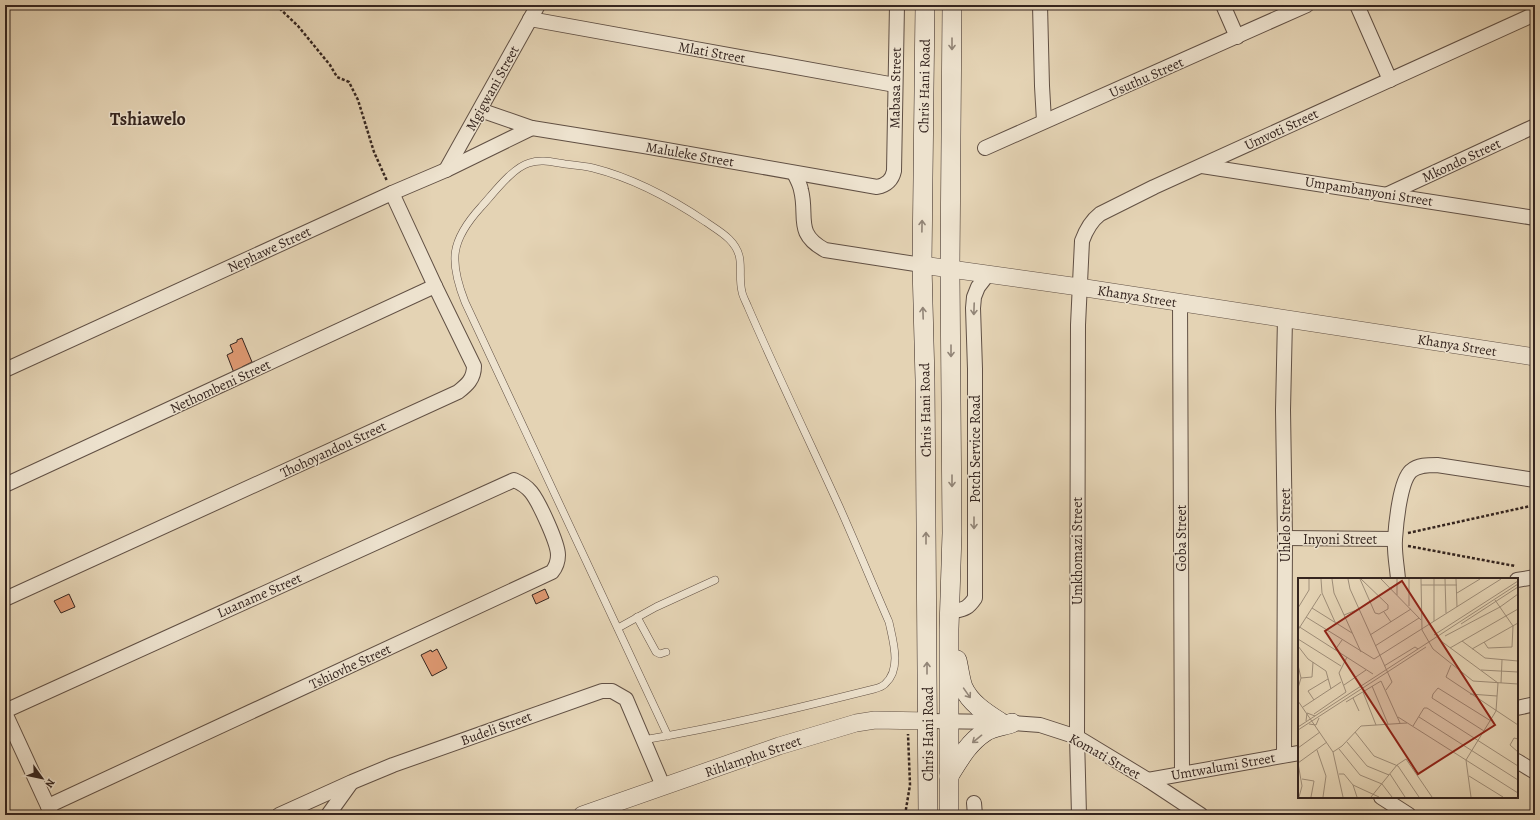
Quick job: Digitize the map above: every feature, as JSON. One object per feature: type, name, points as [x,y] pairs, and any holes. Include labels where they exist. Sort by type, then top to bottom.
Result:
[{"type":"main road","name":"Chris Hani Road","points":[[925,5],[922,265],[925,380],[928,815]]},
{"type":"main road","name":"Chris Hani Road","points":[[949,815],[952,533],[950,270],[952,5]]},
{"type":"main road","points":[[950,620],[963,687],[972,700],[984,711],[1006,722]]},
{"type":"main road","points":[[949,776],[958,760],[971,744],[986,731],[1006,722]]},
{"type":"street","name":"Mgigwani Street","points":[[446,170],[538,5]]},
{"type":"street","name":"Mabasa Street","points":[[894,171],[897,5]]},
{"type":"street","points":[[1040,5],[1044,121]]},
{"type":"street","points":[[1223,5],[1237,36]]},
{"type":"street","name":"Usuthu Street","points":[[984,148],[1307,5]]},
{"type":"street","points":[[1358,5],[1390,80]]},
{"type":"street","name":"Umvoti Street","points":[[1079,287],[1082,241],[1085,232],[1094,218],[1100,214],[1134,197],[1535,14]]},
{"type":"street","name":"Mlati Street","points":[[530,19],[895,85]]},
{"type":"street","name":"Maluleke Street","points":[[480,110],[532,128],[877,187],[889,181],[894,171]]},
{"type":"street","name":"Mkondo Street","points":[[1388,194],[1535,126]]},
{"type":"street","name":"Nephawe Street","points":[[5,370],[392,193],[446,170],[532,128]]},
{"type":"street","name":"Umpambanyoni Street","points":[[1202,166],[1535,218]]},
{"type":"street","name":"Khanya Street","points":[[794,173],[802,191],[804,228],[806,234],[818,246],[825,250],[950,270],[988,274],[1180,302],[1535,357]]},
{"type":"street","name":"Thohoyandou Street","points":[[5,599],[450,395],[471,381],[474,366],[392,193]]},
{"type":"street","name":"Potch Service Road","points":[[950,620],[966,609],[974,598],[975,369],[973,308],[974,297],[978,287],[988,274]]},
{"type":"street","name":"Nethombeni Street","points":[[5,485],[435,286]]},
{"type":"street","name":"Umkhomazi Street","points":[[1079,287],[1077,737],[1079,815]]},
{"type":"street","name":"Goba Street","points":[[1180,302],[1182,774]]},
{"type":"street","name":"Uhlelo Street","points":[[1284,755],[1285,538],[1283,410],[1285,319]]},
{"type":"street","points":[[1398,578],[1395,539],[1402,488],[1411,471],[1426,465],[1437,465],[1535,480]]},
{"type":"street","name":"Luaname Street","points":[[5,712],[514,480]]},
{"type":"street","name":"Tshiovhe Street","points":[[50,810],[552,572],[558,562],[557,546],[535,497],[525,486],[514,480]]},
{"type":"street","name":"Inyoni Street","points":[[1285,538],[1395,539]]},
{"type":"street","points":[[1518,574],[1535,577]]},
{"type":"street","name":"Budeli Street","points":[[279,815],[352,782],[407,760],[602,691],[612,691],[626,699],[663,786]]},
{"type":"street","points":[[1518,708],[1535,704]]},
{"type":"street","points":[[5,712],[50,810]]},
{"type":"street","name":"Rihlamphu Street","points":[[582,815],[779,746],[856,723],[874,720],[928,721]]},
{"type":"street","name":"Komati Street","points":[[928,721],[1006,722],[1040,725],[1077,737],[1148,780],[1201,815]]},
{"type":"street","name":"Umtwalumi Street","points":[[1148,780],[1298,753]]},
{"type":"street","points":[[1518,761],[1535,772]]},
{"type":"street","points":[[328,815],[352,782]]},
{"type":"street","points":[[1383,798],[1409,815]]},
{"type":"lane","points":[[644,740],[668,736],[736,723],[874,690],[884,685],[892,676],[895,660],[894,642],[889,622],[742,292],[741,260],[738,249],[729,238],[698,216],[626,179],[592,168],[544,160],[527,163],[517,170],[475,214],[457,241],[454,255],[457,281],[465,302],[668,736]]},
{"type":"lane","points":[[618,628],[656,607],[715,580]]},
{"type":"lane","points":[[637,617],[656,652],[660,654],[666,652]]},
{"type":"path","points":[[276,5],[298,26],[330,65],[337,77],[349,82],[358,100],[374,152],[392,193]]},
{"type":"path","points":[[1395,539],[1535,505]]},
{"type":"path","points":[[1395,539],[1518,574]]},
{"type":"path","points":[[904,815],[910,785],[907,721]]},
{"type":"building","points":[[242,338],[252,362],[234,373],[227,355],[233,352],[230,345]]},
{"type":"building","points":[[545,589],[549,598],[536,604],[532,595]]},
{"type":"building","points":[[69,594],[75,607],[61,613],[54,601]]},
{"type":"building","points":[[437,649],[447,668],[432,676],[421,655]]},
{"type":"district","name":"Tshiawelo","points":[[148,119]]}]
